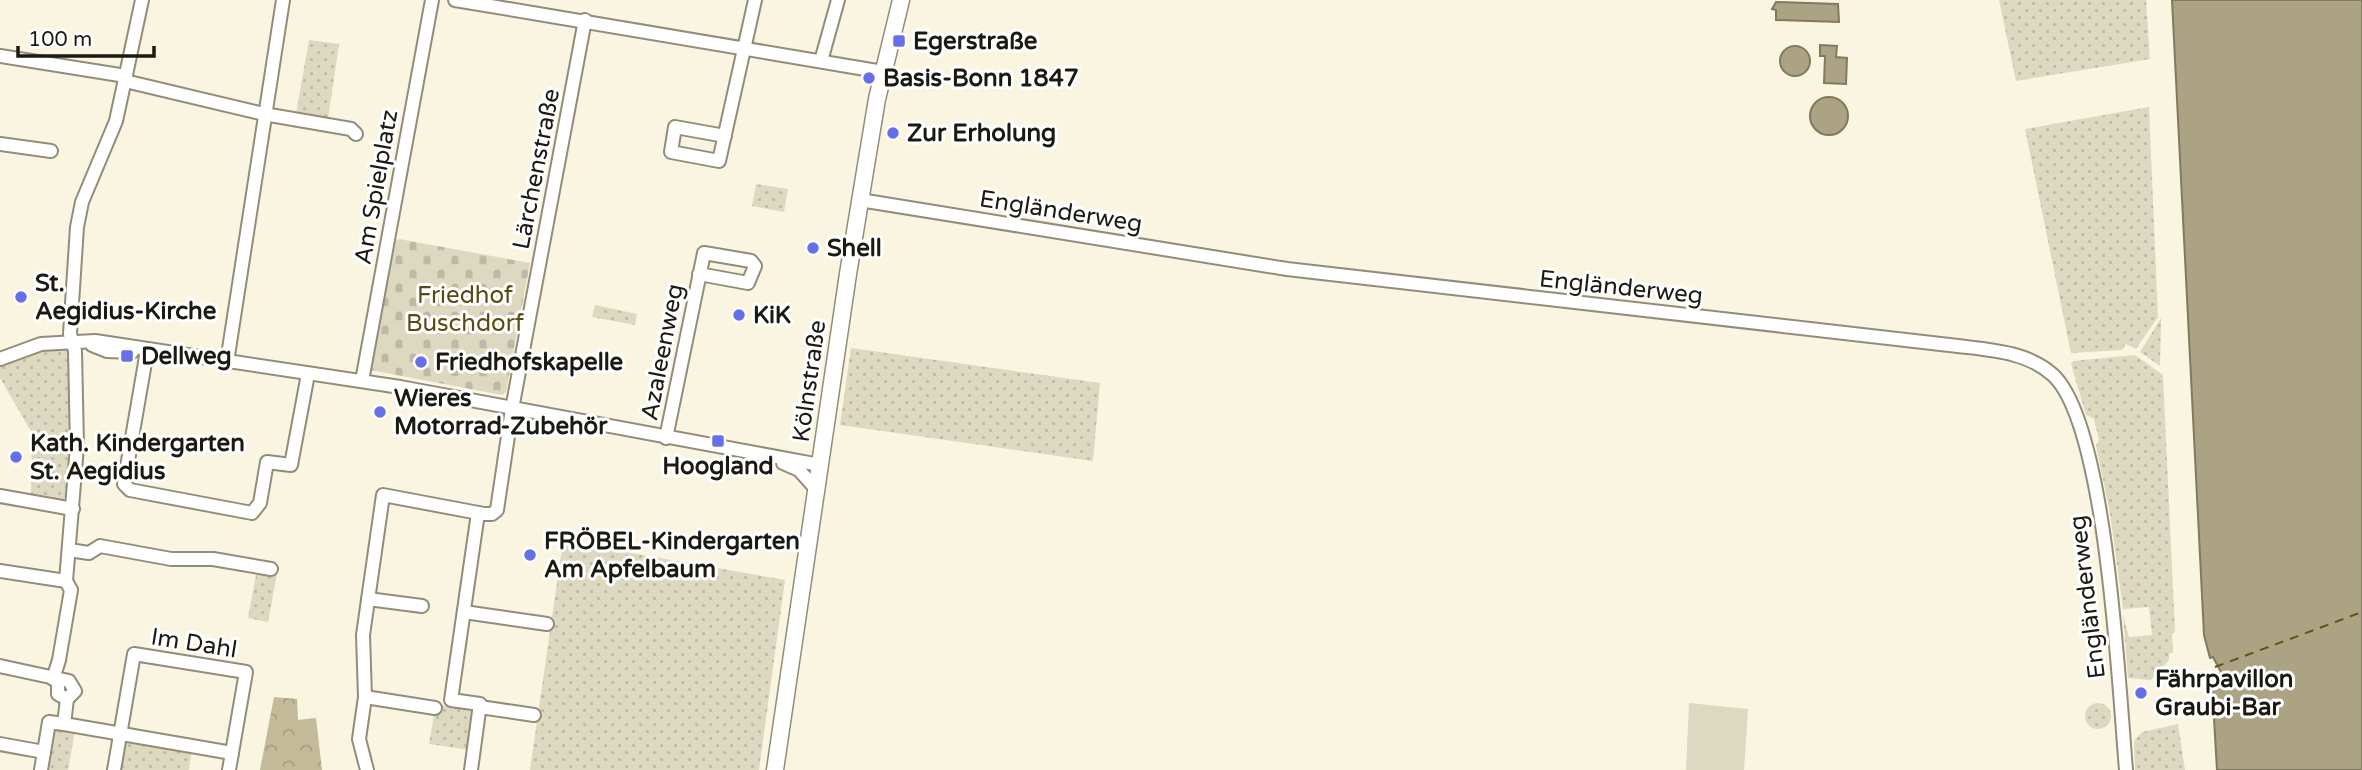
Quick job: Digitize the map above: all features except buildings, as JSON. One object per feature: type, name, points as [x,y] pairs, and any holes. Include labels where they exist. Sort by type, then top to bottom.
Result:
[{"type":"main road","name":"Kölnstraße","points":[[775,770],[860,200],[883,72],[901,0]]},
{"type":"street","points":[[55,679],[71,590],[66,581],[77,446],[77,341],[70,334],[77,227],[82,202],[114,128],[142,0]]},
{"type":"street","points":[[227,362],[283,0]]},
{"type":"street","name":"Am Spielplatz","points":[[362,381],[432,0]]},
{"type":"street","points":[[455,0],[522,5],[585,20],[883,72]]},
{"type":"street","points":[[725,136],[755,0]]},
{"type":"street","points":[[821,61],[838,0]]},
{"type":"street","name":"Lärchenstraße","points":[[478,513],[492,514],[496,510],[512,409],[585,20]]},
{"type":"street","points":[[0,56],[125,79],[264,114],[351,129],[356,134]]},
{"type":"street","points":[[0,144],[51,150]]},
{"type":"street","name":"Engländerweg","points":[[860,200],[1287,269],[1958,346],[2020,356],[2055,376],[2072,399],[2079,420],[2102,528],[2126,770]]},
{"type":"street","name":"Azaleenweg","points":[[666,438],[699,274]]},
{"type":"street","points":[[2,354],[41,344],[77,341],[145,350],[362,381],[820,465]]},
{"type":"street","points":[[145,350],[124,480],[126,488],[252,513],[260,503],[267,462],[291,465],[308,374]]},
{"type":"street","points":[[764,455],[799,470],[816,489]]},
{"type":"street","points":[[367,770],[359,739],[365,697],[363,635],[383,495],[478,513],[451,700],[534,715]]},
{"type":"street","points":[[0,496],[73,509]]},
{"type":"street","points":[[69,550],[89,553],[100,546],[171,559],[214,559],[271,569]]},
{"type":"street","points":[[0,571],[66,581]]},
{"type":"street","points":[[368,599],[422,606]]},
{"type":"street","points":[[464,612],[548,624]]},
{"type":"street","name":"Im Dahl","points":[[114,770],[134,654],[246,672],[229,770]]},
{"type":"street","points":[[0,666],[74,685],[74,694],[67,699],[64,724]]},
{"type":"street","points":[[365,697],[435,708]]},
{"type":"street","points":[[471,770],[480,707]]},
{"type":"street","points":[[41,770],[49,722],[232,753]]},
{"type":"street","points":[[0,744],[44,752]]},
{"type":"green space","points":[[1999,0],[2146,0],[2150,59],[2016,81]]},
{"type":"green space","points":[[309,40],[339,44],[328,119],[296,114]]},
{"type":"green space","points":[[2149,107],[2158,317],[2136,349],[2126,344],[2122,350],[2071,353],[2025,129]]},
{"type":"green space","points":[[756,184],[788,189],[784,212],[752,206]]},
{"type":"green space","name":"Friedhof Buschdorf","points":[[399,239],[530,263],[506,392],[502,395],[370,370],[394,242]]},
{"type":"green space","points":[[595,305],[637,314],[635,325],[592,317]]},
{"type":"green space","points":[[2161,318],[2160,366],[2140,352]]},
{"type":"green space","points":[[851,348],[1100,383],[1093,461],[840,425]]},
{"type":"green space","points":[[69,349],[72,432],[69,493],[61,502],[31,497],[32,433],[0,378],[0,367],[32,353]]},
{"type":"green space","points":[[2135,355],[2163,375],[2175,632],[2172,633],[2173,653],[2169,653],[2169,660],[2151,680],[2128,678],[2123,615],[2129,637],[2152,635],[2149,607],[2123,609],[2110,513],[2096,446],[2099,440],[2094,419],[2086,415],[2071,364],[2073,361]]},
{"type":"green space","points":[[563,541],[785,580],[759,770],[530,770]]},
{"type":"green space","points":[[257,570],[277,574],[268,622],[248,618]]},
{"type":"green space","points":[[274,697],[297,699],[298,720],[316,718],[322,770],[260,770]]},
{"type":"green space","points":[[1689,703],[1748,709],[1744,770],[1686,770]]},
{"type":"green space","points":[[2098,703],[2107,707],[2111,716],[2107,725],[2098,729],[2089,725],[2085,716],[2089,707]]},
{"type":"green space","points":[[436,704],[473,711],[474,720],[470,720],[468,737],[472,739],[470,750],[429,744]]},
{"type":"green space","points":[[2178,724],[2185,770],[2135,770],[2134,741],[2142,732]]},
{"type":"green space","points":[[55,728],[75,731],[68,770],[44,770]]},
{"type":"green space","points":[[127,741],[192,749],[189,770],[119,770]]},
{"type":"shaded area","points":[[2172,0],[2362,0],[2362,770],[2217,770],[2212,684],[2221,672],[2213,657],[2210,658],[2204,635]]},
{"type":"shaded area","points":[[1776,2],[1838,4],[1839,22],[1776,20],[1776,10],[1772,9]]},
{"type":"shaded area","points":[[1820,45],[1837,46],[1836,57],[1847,58],[1846,84],[1824,83],[1825,56],[1820,56]]},
{"type":"shaded area","points":[[1795,46],[1801,47],[1809,55],[1809,67],[1801,75],[1795,76],[1789,75],[1781,67],[1780,61],[1781,55],[1789,47]]},
{"type":"shaded area","points":[[1829,97],[1843,102],[1848,116],[1843,130],[1829,135],[1815,130],[1810,116],[1815,102]]},
{"type":"ferry route","points":[[2215,667],[2362,612]]},
{"type":"place","name":"Egerstraße","points":[[899,41]]},
{"type":"place","name":"Basis-Bonn 1847","points":[[869,78]]},
{"type":"place","name":"Zur Erholung","points":[[893,133]]},
{"type":"place","name":"Shell","points":[[813,248]]},
{"type":"place","name":"St. Aegidius-Kirche","points":[[21,297]]},
{"type":"place","name":"KiK","points":[[739,315]]},
{"type":"place","name":"Dellweg","points":[[127,356]]},
{"type":"place","name":"Friedhofskapelle","points":[[421,362]]},
{"type":"place","name":"Wieres Motorrad-Zubehör","points":[[380,412]]},
{"type":"place","name":"Hoogland","points":[[718,441]]},
{"type":"place","name":"Kath. Kindergarten St. Aegidius","points":[[16,457]]},
{"type":"place","name":"FRÖBEL-Kindergarten Am Apfelbaum","points":[[530,555]]},
{"type":"place","name":"Fährpavillon Graubi-Bar","points":[[2141,693]]}]
